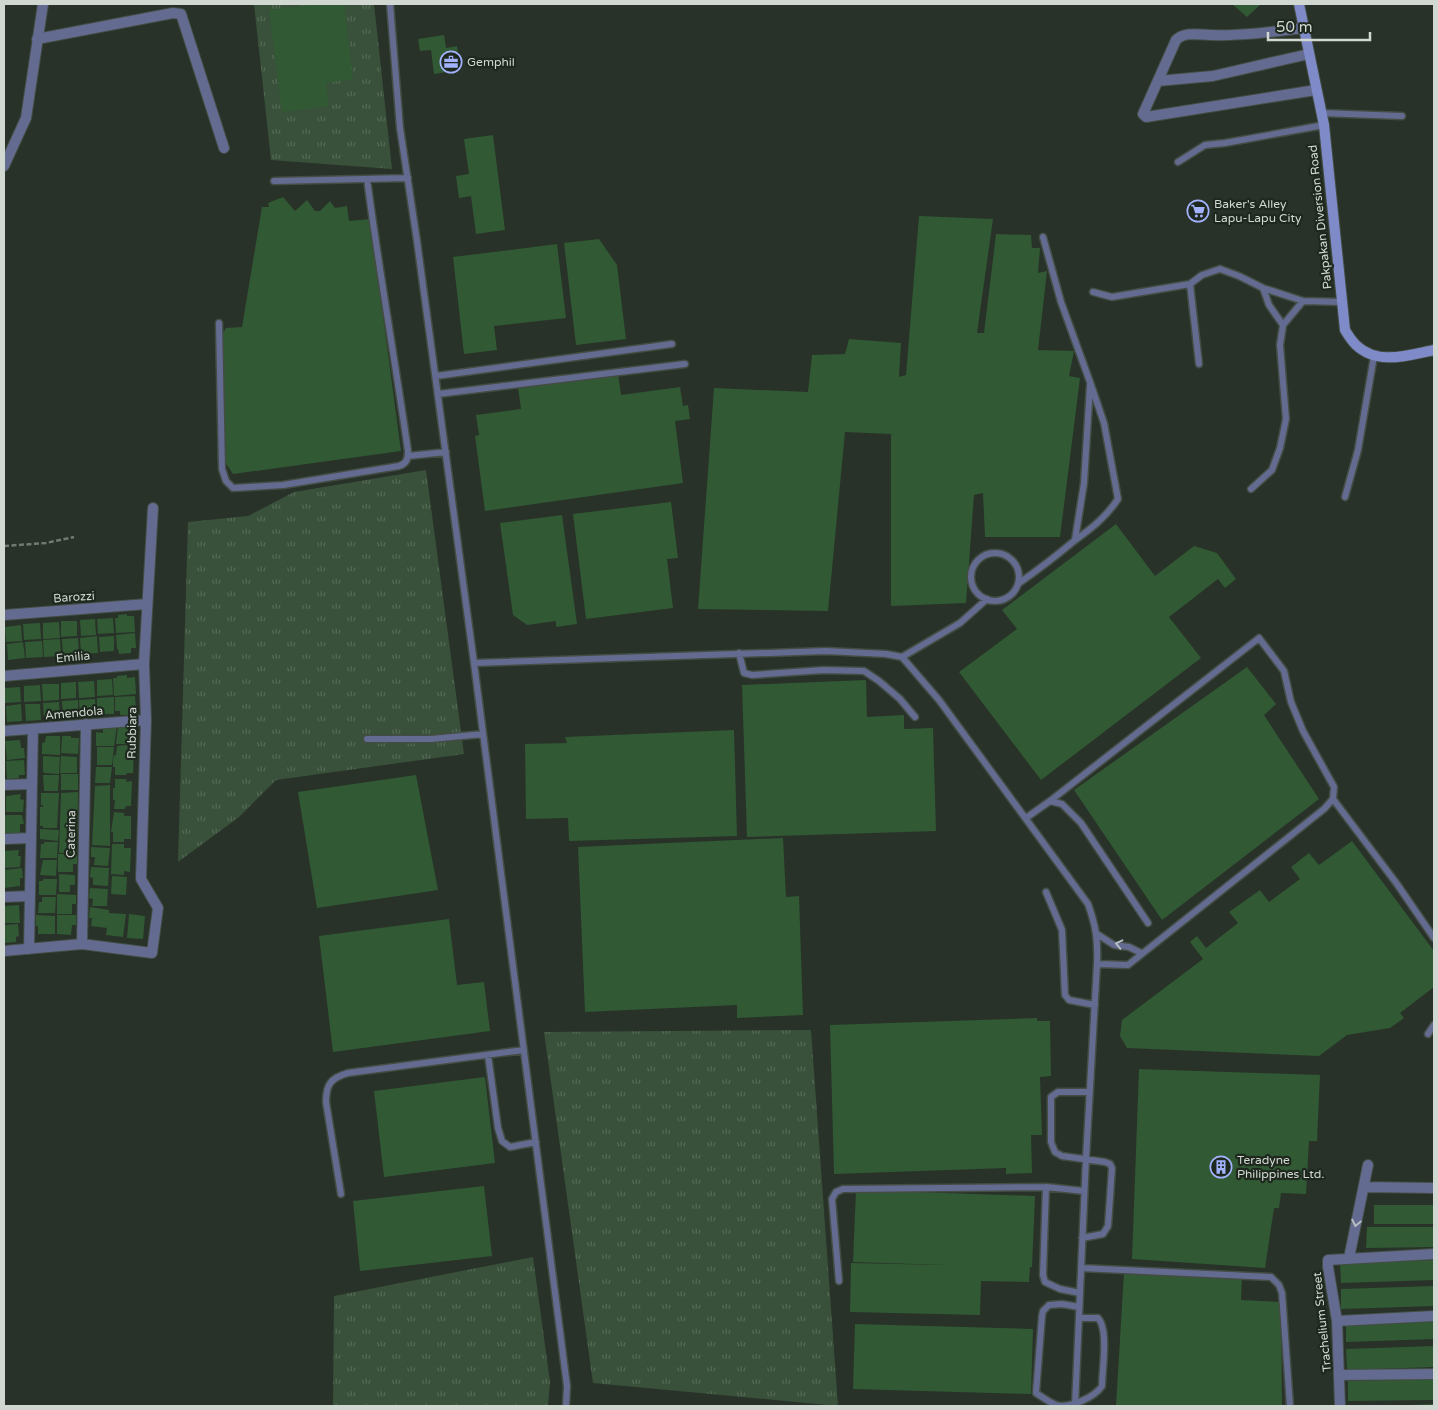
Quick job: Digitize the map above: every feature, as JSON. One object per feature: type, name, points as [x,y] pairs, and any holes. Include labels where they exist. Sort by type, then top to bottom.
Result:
[{"type":"street","points":[[4,166],[26,118],[43,4]]},
{"type":"street","name":"Pakpakan Diversion Road","points":[[1298,4],[1324,125],[1345,330],[1356,345],[1374,356]]},
{"type":"street","points":[[37,39],[173,13],[181,14],[224,148]]},
{"type":"street","points":[[1303,28],[1258,34],[1219,36],[1185,34],[1176,40],[1143,114],[1146,117],[1316,90]]},
{"type":"street","points":[[1158,81],[1213,76],[1310,54]]},
{"type":"street","points":[[1374,356],[1390,358],[1434,350]]},
{"type":"street","name":"Rubbiara","points":[[82,944],[152,953],[158,908],[141,879],[146,720],[144,664],[153,508]]},
{"type":"street","name":"Barozzi","points":[[4,615],[146,604]]},
{"type":"street","name":"Emilia","points":[[4,676],[144,664]]},
{"type":"street","name":"Amendola","points":[[4,731],[146,720]]},
{"type":"street","name":"Caterina","points":[[82,944],[86,724]]},
{"type":"street","points":[[29,948],[33,729]]},
{"type":"street","points":[[4,785],[32,784]]},
{"type":"street","points":[[4,839],[31,838]]},
{"type":"street","points":[[4,897],[30,896]]},
{"type":"street","points":[[4,951],[82,944]]},
{"type":"street","points":[[1368,1165],[1348,1258],[1434,1254]]},
{"type":"street","points":[[1364,1187],[1434,1188]]},
{"type":"street","name":"Trachelium Street","points":[[1340,1406],[1337,1321],[1328,1260],[1348,1258]]},
{"type":"street","points":[[1337,1321],[1434,1316]]},
{"type":"street","points":[[1340,1374],[1434,1374]]},
{"type":"lane","points":[[390,4],[400,128],[436,376],[474,663],[567,1386],[566,1406]]},
{"type":"lane","points":[[1321,113],[1402,116]]},
{"type":"lane","points":[[1178,162],[1205,145],[1324,125]]},
{"type":"lane","points":[[274,182],[408,178]]},
{"type":"lane","points":[[219,323],[222,469],[226,481],[232,488],[283,486],[399,466],[405,463],[408,456],[397,373],[379,270],[366,179]]},
{"type":"lane","points":[[1018,583],[1047,564],[1075,540],[1096,526],[1118,499],[1104,424],[1061,302],[1043,237]]},
{"type":"lane","points":[[1093,292],[1112,297],[1190,284],[1202,275],[1220,269],[1263,288],[1303,301],[1341,302]]},
{"type":"lane","points":[[1190,284],[1199,364]]},
{"type":"lane","points":[[1263,288],[1270,305],[1283,325]]},
{"type":"lane","points":[[1251,489],[1272,470],[1280,448],[1286,419],[1280,345],[1283,325],[1303,301]]},
{"type":"lane","points":[[436,376],[672,344]]},
{"type":"lane","points":[[1345,497],[1358,450],[1374,356]]},
{"type":"lane","points":[[438,394],[685,364]]},
{"type":"lane","points":[[1075,540],[1084,483],[1090,382]]},
{"type":"lane","points":[[408,456],[446,452]]},
{"type":"lane","points":[[998,554],[1010,558],[1018,569],[1018,583],[1016,589],[1006,598],[993,601],[987,599],[976,591],[972,579],[975,566],[984,556],[998,554]]},
{"type":"lane","points":[[902,657],[960,623],[987,599]]},
{"type":"lane","points":[[1026,818],[1259,638],[1284,671],[1291,702],[1303,731],[1334,787],[1333,799],[1324,809],[1128,965],[1098,964]]},
{"type":"lane","points":[[474,663],[826,651],[886,654],[902,657],[939,700],[1088,904],[1095,923],[1098,964],[1089,1092],[1075,1405]]},
{"type":"lane","points":[[739,653],[744,673],[752,675],[824,670],[864,671],[900,699],[916,717]]},
{"type":"lane","points":[[367,739],[431,739],[483,734]]},
{"type":"lane","points":[[1333,799],[1397,884],[1434,938]]},
{"type":"lane","points":[[1050,801],[1062,804],[1081,823],[1148,923]]},
{"type":"lane","points":[[1046,892],[1062,930],[1065,995],[1069,1000],[1095,1005]]},
{"type":"lane","points":[[1097,934],[1114,945],[1129,946],[1141,953]]},
{"type":"lane","points":[[1428,1034],[1434,1025]]},
{"type":"lane","points":[[342,1194],[326,1102],[326,1090],[336,1077],[348,1073],[524,1050]]},
{"type":"lane","points":[[488,1055],[498,1128],[502,1141],[510,1148],[536,1142]]},
{"type":"lane","points":[[1082,1238],[1103,1234],[1108,1226],[1112,1168],[1110,1164],[1086,1158],[1071,1158],[1055,1152],[1051,1142],[1051,1097],[1058,1092],[1089,1092]]},
{"type":"lane","points":[[839,1281],[832,1199],[836,1192],[843,1189],[1046,1187],[1084,1191]]},
{"type":"lane","points":[[1046,1187],[1044,1275],[1046,1282],[1060,1289],[1080,1293]]},
{"type":"lane","points":[[1081,1268],[1271,1277],[1279,1284],[1282,1293],[1290,1406]]},
{"type":"lane","points":[[1079,1307],[1062,1304],[1049,1305],[1043,1311],[1036,1393],[1058,1406],[1075,1405],[1098,1392],[1102,1386],[1104,1333],[1102,1322],[1098,1318],[1079,1318]]},
{"type":"path","points":[[4,546],[46,543],[74,537]]},
{"type":"green space","points":[[254,4],[374,4],[392,169],[271,160]]},
{"type":"green space","points":[[426,470],[464,754],[276,780],[239,817],[178,862],[188,522],[248,516],[294,492]]},
{"type":"green space","points":[[811,1030],[838,1406],[593,1383],[544,1032]]},
{"type":"green space","points":[[533,1257],[550,1382],[548,1406],[333,1406],[334,1296]]},
{"type":"building","points":[[317,4],[344,4],[353,79],[326,83],[329,106],[282,112],[269,10]]},
{"type":"building","points":[[1232,4],[1261,4],[1247,17]]},
{"type":"building","points":[[444,35],[446,48],[457,46],[460,70],[434,74],[431,50],[420,51],[418,39]]},
{"type":"building","points":[[493,135],[505,230],[476,234],[471,196],[459,198],[456,176],[469,174],[464,139]]},
{"type":"building","points":[[283,197],[295,211],[307,200],[315,211],[320,211],[330,201],[335,208],[347,206],[349,221],[370,219],[401,451],[233,474],[225,462],[221,336],[226,328],[242,327],[262,207],[269,207],[268,203]]},
{"type":"building","points":[[919,216],[993,219],[977,333],[984,333],[996,234],[1031,235],[1032,248],[1040,248],[1038,273],[1047,271],[1038,350],[1074,351],[1069,376],[1080,378],[1060,537],[985,537],[983,493],[974,495],[966,603],[891,606],[891,434],[845,432],[828,611],[698,609],[714,388],[808,392],[812,355],[845,354],[849,339],[901,343],[899,377],[906,375]]},
{"type":"building","points":[[599,239],[617,265],[626,339],[576,345],[564,243]]},
{"type":"building","points":[[557,244],[566,318],[494,326],[497,350],[464,354],[453,257]]},
{"type":"building","points":[[618,373],[621,395],[680,387],[683,406],[688,405],[690,419],[675,421],[683,483],[485,511],[475,436],[479,435],[476,415],[521,409],[518,387]]},
{"type":"building","points":[[671,502],[678,558],[667,559],[673,608],[586,619],[573,514]]},
{"type":"building","points":[[562,515],[577,624],[556,627],[556,621],[527,625],[513,615],[500,523]]},
{"type":"building","points":[[1116,524],[1155,576],[1194,546],[1217,553],[1236,579],[1225,588],[1218,579],[1169,617],[1201,658],[1041,780],[959,672],[1017,629],[1002,610]]},
{"type":"building","points":[[127,614],[127,616],[134,616],[135,632],[116,633],[115,618],[118,618],[118,615]]},
{"type":"building","points":[[113,618],[114,633],[98,634],[97,619]]},
{"type":"building","points":[[95,619],[96,635],[81,636],[80,620]]},
{"type":"building","points":[[61,621],[77,621],[77,636],[61,637]]},
{"type":"building","points":[[59,622],[60,638],[43,639],[43,623]]},
{"type":"building","points":[[40,623],[41,639],[24,640],[23,624]]},
{"type":"building","points":[[21,625],[22,641],[6,642],[5,627]]},
{"type":"building","points":[[135,633],[136,648],[131,648],[131,653],[119,654],[116,635]]},
{"type":"building","points":[[97,636],[98,653],[81,654],[80,638]]},
{"type":"building","points":[[114,636],[114,651],[100,652],[99,637]]},
{"type":"building","points":[[78,638],[79,655],[63,656],[62,639]]},
{"type":"building","points":[[60,639],[61,656],[44,657],[43,640]]},
{"type":"building","points":[[42,641],[43,657],[26,658],[25,642]]},
{"type":"building","points":[[23,642],[25,658],[8,660],[7,644]]},
{"type":"building","points":[[1247,667],[1276,704],[1264,715],[1319,799],[1162,920],[1074,790]]},
{"type":"building","points":[[127,675],[127,678],[135,677],[136,694],[114,696],[113,678]]},
{"type":"building","points":[[112,679],[113,695],[97,696],[97,680]]},
{"type":"building","points":[[866,680],[867,717],[904,715],[904,729],[933,728],[936,831],[747,837],[742,685]]},
{"type":"building","points":[[94,681],[95,697],[79,698],[78,682]]},
{"type":"building","points":[[76,682],[76,698],[61,699],[61,683]]},
{"type":"building","points":[[42,684],[59,684],[59,700],[43,701]]},
{"type":"building","points":[[40,685],[41,701],[24,702],[24,686]]},
{"type":"building","points":[[20,687],[21,702],[5,703],[4,688]]},
{"type":"building","points":[[135,696],[136,711],[131,711],[131,715],[120,715],[120,711],[115,711],[115,697]]},
{"type":"building","points":[[114,697],[114,714],[97,714],[97,698]]},
{"type":"building","points":[[95,699],[96,715],[80,716],[79,700]]},
{"type":"building","points":[[78,700],[78,717],[63,718],[62,701]]},
{"type":"building","points":[[59,702],[60,718],[44,719],[43,703]]},
{"type":"building","points":[[21,704],[22,721],[7,722],[6,706]]},
{"type":"building","points":[[25,704],[40,704],[41,720],[26,721]]},
{"type":"building","points":[[132,725],[132,731],[135,731],[136,744],[116,744],[118,726]]},
{"type":"building","points":[[117,726],[114,746],[96,746],[96,732],[103,733],[103,728]]},
{"type":"building","points":[[734,730],[737,836],[569,841],[568,818],[526,819],[525,744],[567,743],[565,737]]},
{"type":"building","points":[[46,736],[60,736],[60,755],[42,754],[42,743],[45,742]]},
{"type":"building","points":[[62,736],[79,738],[78,754],[61,753]]},
{"type":"building","points":[[20,740],[21,748],[24,748],[25,758],[7,760],[5,741]]},
{"type":"building","points":[[127,745],[128,749],[134,749],[133,773],[115,775],[113,760],[114,755],[116,755],[117,746]]},
{"type":"building","points":[[97,747],[114,747],[112,765],[97,765]]},
{"type":"building","points":[[43,756],[60,757],[59,774],[44,773]]},
{"type":"building","points":[[61,756],[77,757],[77,773],[60,773]]},
{"type":"building","points":[[24,760],[25,775],[19,775],[19,778],[7,779],[6,761]]},
{"type":"building","points":[[96,767],[112,767],[110,783],[95,783]]},
{"type":"building","points":[[61,774],[78,774],[78,790],[61,790]]},
{"type":"building","points":[[43,775],[59,775],[58,791],[44,791]]},
{"type":"building","points":[[416,775],[438,890],[317,908],[298,792]]},
{"type":"building","points":[[115,779],[126,779],[127,782],[132,781],[131,806],[126,806],[125,809],[114,809],[113,788],[115,788]]},
{"type":"building","points":[[110,785],[110,846],[92,845],[95,786]]},
{"type":"building","points":[[78,792],[77,853],[59,853],[61,793]]},
{"type":"building","points":[[41,793],[59,793],[57,828],[43,828],[43,826],[40,826],[40,807],[43,807],[41,805]]},
{"type":"building","points":[[21,794],[20,799],[24,800],[23,812],[6,812],[6,796]]},
{"type":"building","points":[[114,812],[124,813],[124,816],[131,816],[131,839],[124,839],[124,842],[113,842],[113,832],[111,832]]},
{"type":"building","points":[[4,815],[22,815],[24,824],[20,824],[20,833],[4,834]]},
{"type":"building","points":[[40,829],[59,830],[58,841],[40,839]]},
{"type":"building","points":[[783,838],[786,897],[799,896],[803,1015],[737,1018],[737,1005],[585,1012],[578,847]]},
{"type":"building","points":[[1352,841],[1434,951],[1434,987],[1400,1013],[1404,1018],[1390,1028],[1347,1035],[1319,1056],[1127,1048],[1120,1036],[1122,1020],[1203,959],[1190,942],[1197,936],[1206,948],[1238,923],[1229,912],[1260,890],[1269,902],[1300,879],[1291,867],[1309,853],[1319,865]]},
{"type":"building","points":[[44,842],[58,842],[57,858],[40,858],[41,844],[44,844]]},
{"type":"building","points":[[112,844],[124,844],[124,848],[131,848],[130,872],[124,871],[124,875],[111,874]]},
{"type":"building","points":[[91,847],[110,848],[108,866],[94,865],[95,857],[91,857]]},
{"type":"building","points":[[19,850],[18,856],[21,856],[20,867],[4,868],[4,851]]},
{"type":"building","points":[[58,854],[77,854],[77,864],[73,864],[73,872],[58,872]]},
{"type":"building","points":[[43,860],[57,860],[56,876],[40,875]]},
{"type":"building","points":[[91,867],[109,868],[108,886],[93,885],[93,878],[90,877]]},
{"type":"building","points":[[22,868],[23,878],[20,878],[20,886],[4,888],[4,870]]},
{"type":"building","points":[[59,874],[75,875],[75,885],[70,885],[70,892],[59,892]]},
{"type":"building","points":[[112,876],[127,877],[126,895],[111,894]]},
{"type":"building","points":[[43,879],[57,879],[56,895],[39,895],[39,881],[43,881]]},
{"type":"building","points":[[90,888],[108,889],[107,906],[92,906],[93,899],[89,898]]},
{"type":"building","points":[[57,894],[76,895],[76,904],[72,904],[72,914],[57,914]]},
{"type":"building","points":[[42,897],[56,897],[55,913],[38,913],[39,902],[42,902]]},
{"type":"building","points":[[19,905],[20,923],[4,923],[4,906]]},
{"type":"building","points":[[90,907],[109,910],[109,913],[126,914],[123,937],[106,935],[107,928],[91,926],[92,918],[89,918]]},
{"type":"building","points":[[129,914],[145,916],[143,939],[127,938]]},
{"type":"building","points":[[36,915],[55,916],[55,934],[38,934]]},
{"type":"building","points":[[57,915],[76,915],[76,925],[72,925],[71,935],[57,934]]},
{"type":"building","points":[[449,919],[457,985],[484,982],[490,1031],[333,1052],[319,936]]},
{"type":"building","points":[[18,924],[19,936],[16,937],[16,942],[4,943],[4,925]]},
{"type":"building","points":[[1037,1018],[1037,1021],[1050,1021],[1051,1076],[1040,1077],[1042,1135],[1031,1135],[1032,1173],[1006,1174],[1006,1168],[834,1174],[830,1025]]},
{"type":"building","name":"Teradyne Philippines Ltd.","points":[[1139,1069],[1320,1075],[1317,1141],[1309,1141],[1306,1194],[1281,1193],[1279,1208],[1274,1208],[1265,1268],[1132,1259]]},
{"type":"building","points":[[485,1077],[495,1163],[384,1177],[374,1091]]},
{"type":"building","points":[[484,1186],[492,1256],[360,1271],[353,1201]]},
{"type":"building","points":[[856,1190],[1035,1196],[1032,1267],[1030,1267],[1029,1282],[981,1281],[980,1315],[850,1312],[851,1263],[944,1265],[853,1262]]},
{"type":"building","points":[[1374,1205],[1434,1205],[1434,1224],[1374,1224]]},
{"type":"building","points":[[1367,1227],[1434,1227],[1434,1247],[1366,1248]]},
{"type":"building","points":[[1434,1260],[1434,1280],[1341,1283],[1340,1263]]},
{"type":"building","points":[[1124,1272],[1242,1278],[1241,1300],[1281,1302],[1282,1406],[1116,1406]]},
{"type":"building","points":[[1434,1286],[1434,1306],[1341,1309],[1341,1289]]},
{"type":"building","points":[[1434,1319],[1434,1339],[1346,1342],[1346,1322]]},
{"type":"building","points":[[855,1324],[1033,1329],[1031,1394],[853,1389]]},
{"type":"building","points":[[1434,1346],[1434,1367],[1347,1370],[1346,1349]]},
{"type":"building","points":[[1434,1379],[1434,1400],[1348,1401],[1348,1381]]},
{"type":"building","points":[[1434,1404],[1434,1406],[1407,1406],[1407,1405]]},
{"type":"place","name":"Gemphil","points":[[451,62]]},
{"type":"place","name":"Baker's Alley Lapu-Lapu City","points":[[1198,211]]},
{"type":"place","name":"Teradyne Philippines Ltd.","points":[[1221,1167]]}]
